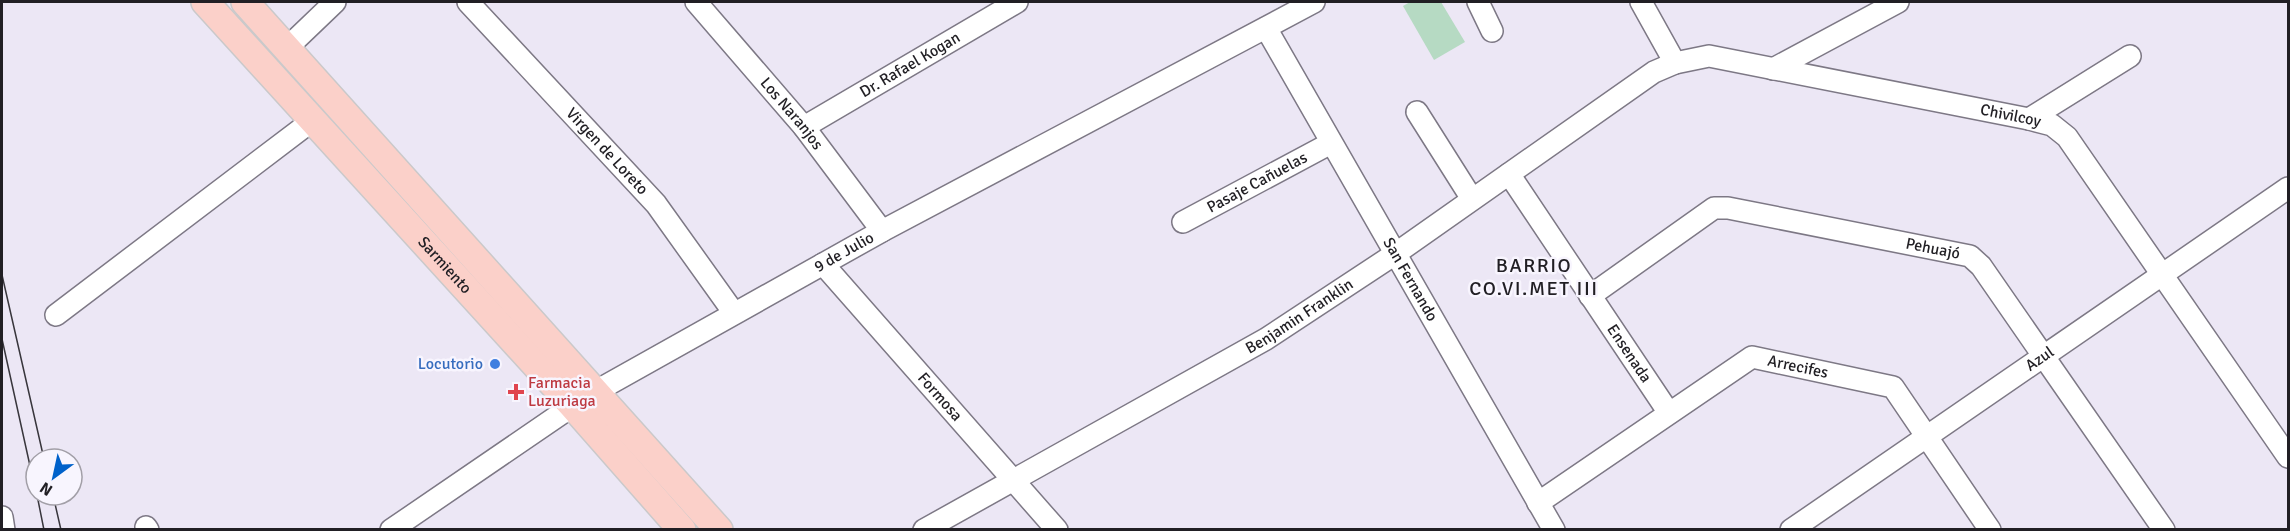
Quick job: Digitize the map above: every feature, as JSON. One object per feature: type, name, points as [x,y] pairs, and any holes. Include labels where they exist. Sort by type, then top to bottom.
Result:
[{"type":"main road","name":"Sarmiento","points":[[205,2],[572,405],[682,530]]},
{"type":"main road","name":"Sarmiento","points":[[245,2],[597,391],[719,530]]},
{"type":"street","points":[[288,47],[335,2]]},
{"type":"street","name":"Virgen de Loreto","points":[[468,2],[656,204],[734,313]]},
{"type":"street","name":"Los Naranjos","points":[[699,2],[804,128],[882,231]]},
{"type":"street","name":"Dr. Rafael Kogan","points":[[804,128],[1017,2]]},
{"type":"street","name":"9 de Julio","points":[[391,530],[572,405],[882,231],[1314,2]]},
{"type":"street","points":[[1478,2],[1492,31]]},
{"type":"street","points":[[1641,2],[1675,63]]},
{"type":"street","points":[[1773,69],[1898,2]]},
{"type":"street","name":"San Fernando","points":[[1266,28],[1554,530]]},
{"type":"street","name":"Chivilcoy","points":[[1654,72],[1675,63],[1709,56],[2052,125],[2067,137],[2289,457]]},
{"type":"street","points":[[2029,119],[2130,56]]},
{"type":"street","name":"Benjamin Franklin","points":[[924,530],[1266,339],[1395,254],[1654,72]]},
{"type":"street","points":[[1417,112],[1473,200]]},
{"type":"street","points":[[56,315],[313,120]]},
{"type":"street","name":"Pasaje Cañuelas","points":[[1183,222],[1331,143]]},
{"type":"street","name":"Ensenada","points":[[1509,174],[1669,412]]},
{"type":"street","name":"Azul","points":[[1804,526],[1927,436],[2163,274],[2286,195]]},
{"type":"street","name":"Pehuajó","points":[[1590,296],[1714,208],[1728,208],[1970,256],[1981,266],[2164,530]]},
{"type":"street","name":"Formosa","points":[[823,264],[1057,530]]},
{"type":"street","name":"Arrecifes","points":[[1538,503],[1752,357],[1893,387],[1990,530]]},
{"type":"green space","points":[[1410,2],[1441,2],[1465,42],[1434,60],[1403,6]]},
{"type":"tram line","points":[[2,275],[41,447]]},
{"type":"tram line","points":[[2,339],[26,447]]},
{"type":"tram line","points":[[39,507],[44,530]]},
{"type":"tram line","points":[[56,507],[61,530]]},
{"type":"place","name":"Locutorio","points":[[495,364]]},
{"type":"place","name":"Farmacia Luzuriaga","points":[[516,392]]},
{"type":"district","name":"BARRIO CO.VI.MET III","points":[[1534,276]]}]
